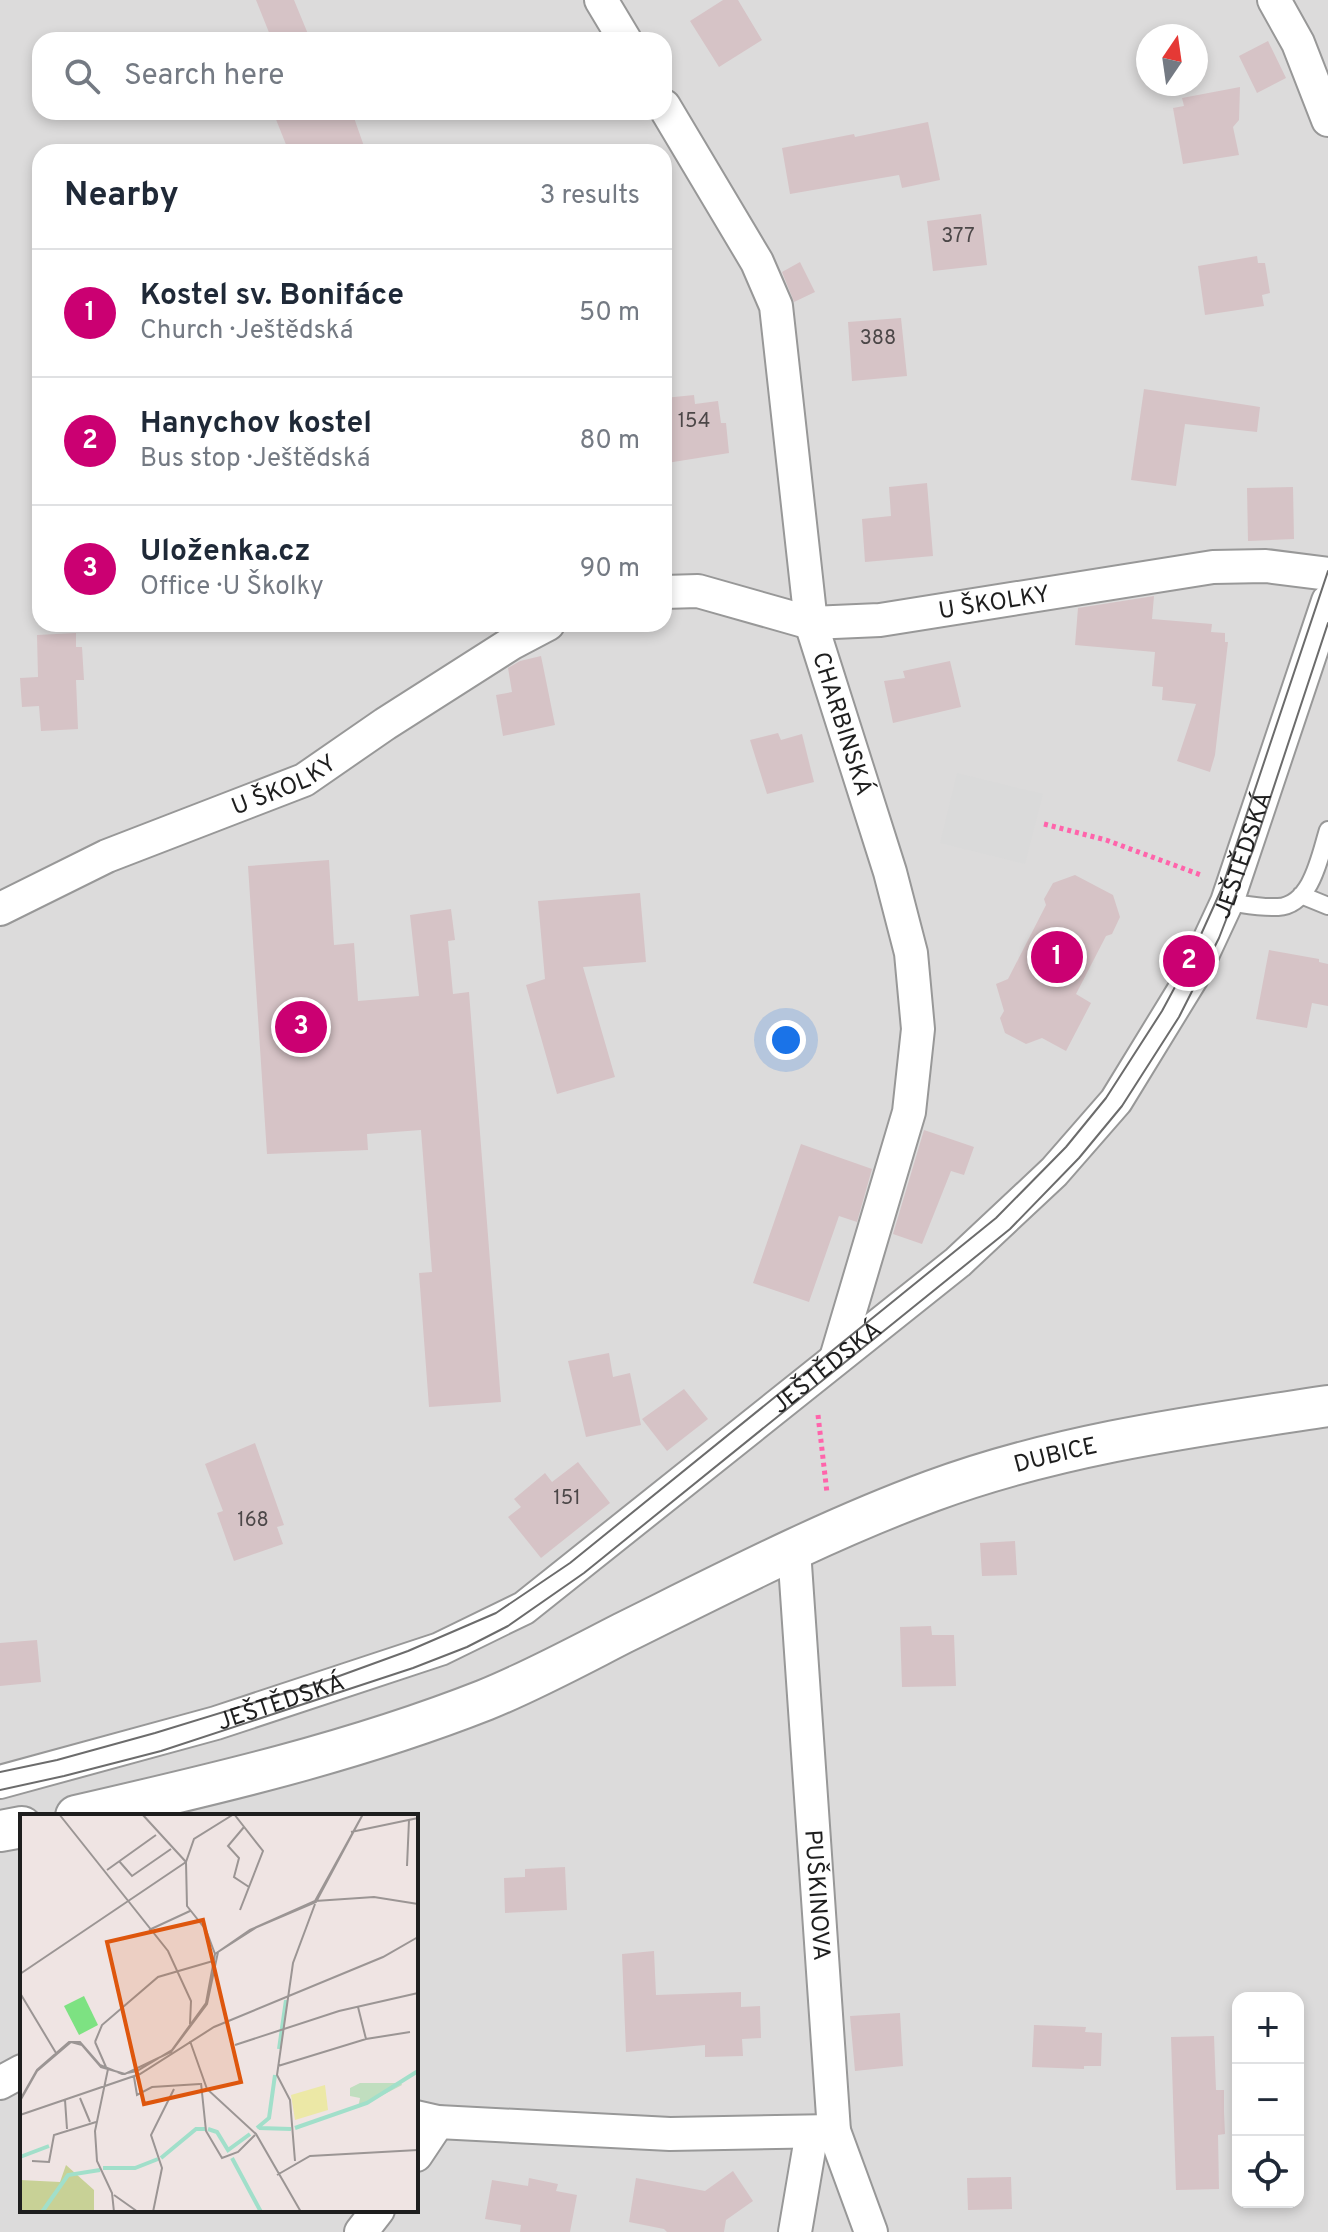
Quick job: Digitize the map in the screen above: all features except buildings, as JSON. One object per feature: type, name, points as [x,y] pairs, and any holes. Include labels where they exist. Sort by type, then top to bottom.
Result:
[{"type":"street","points":[[601,0],[620,32]]},
{"type":"street","points":[[1274,0],[1298,43],[1328,120]]},
{"type":"street","name":"CHARBINSKÁ","points":[[672,119],[757,262],[776,306],[811,623],[890,872],[911,953],[918,1029],[909,1112],[836,1358]]},
{"type":"street","name":"U ŠKOLKY","points":[[672,592],[698,591],[811,623],[880,620],[1213,567],[1266,566],[1328,574]]},
{"type":"street","name":"JEŠTĚDSKÁ","points":[[0,1782],[216,1723],[425,1654],[524,1608],[958,1262],[1054,1172],[1116,1101],[1192,977],[1230,893],[1328,601]]},
{"type":"street","name":"U ŠKOLKY","points":[[0,909],[107,856],[304,780],[410,708],[533,632]]},
{"type":"street","name":"DUBICE","points":[[794,1550],[933,1490],[1021,1464],[1149,1433],[1328,1406]]},
{"type":"street","points":[[85,1814],[354,1747],[488,1699],[794,1550]]},
{"type":"street","name":"PUŠKINOVA","points":[[794,1550],[823,2132],[871,2232]]},
{"type":"street","points":[[0,1831],[20,1827]]},
{"type":"street","points":[[0,2083],[20,2072]]},
{"type":"street","points":[[418,2149],[427,2120],[670,2134],[823,2132],[795,2232]]},
{"type":"street","points":[[361,2232],[376,2212]]},
{"type":"lane","points":[[1230,893],[1282,907],[1301,895],[1312,879],[1328,830]]},
{"type":"lane","points":[[1301,895],[1328,906]]},
{"type":"path","points":[[1044,824],[1106,840],[1212,880],[1230,893]]},
{"type":"path","points":[[804,1385],[818,1412],[831,1532]]},
{"type":"shaded area","points":[[0,0],[1328,0],[1328,2232],[0,2232]]},
{"type":"shaded area","points":[[957,773],[1043,794],[1025,864],[940,843]]},
{"type":"tram line","points":[[0,1772],[155,1733],[331,1679],[408,1651],[496,1613],[570,1563],[996,1218],[1066,1147],[1106,1098],[1162,1011],[1189,961],[1222,888],[1328,571]]},
{"type":"tram line","points":[[0,1790],[161,1751],[413,1668],[467,1647],[508,1626],[584,1573],[1010,1229],[1079,1158],[1122,1106],[1179,1017],[1219,938],[1253,850],[1328,623]]},
{"type":"place","name":"Kostel sv. Bonifáce","points":[[1057,957]]},
{"type":"place","name":"Hanychov kostel","points":[[1189,961]]},
{"type":"place","name":"Uloženka.cz","points":[[301,1027]]}]
